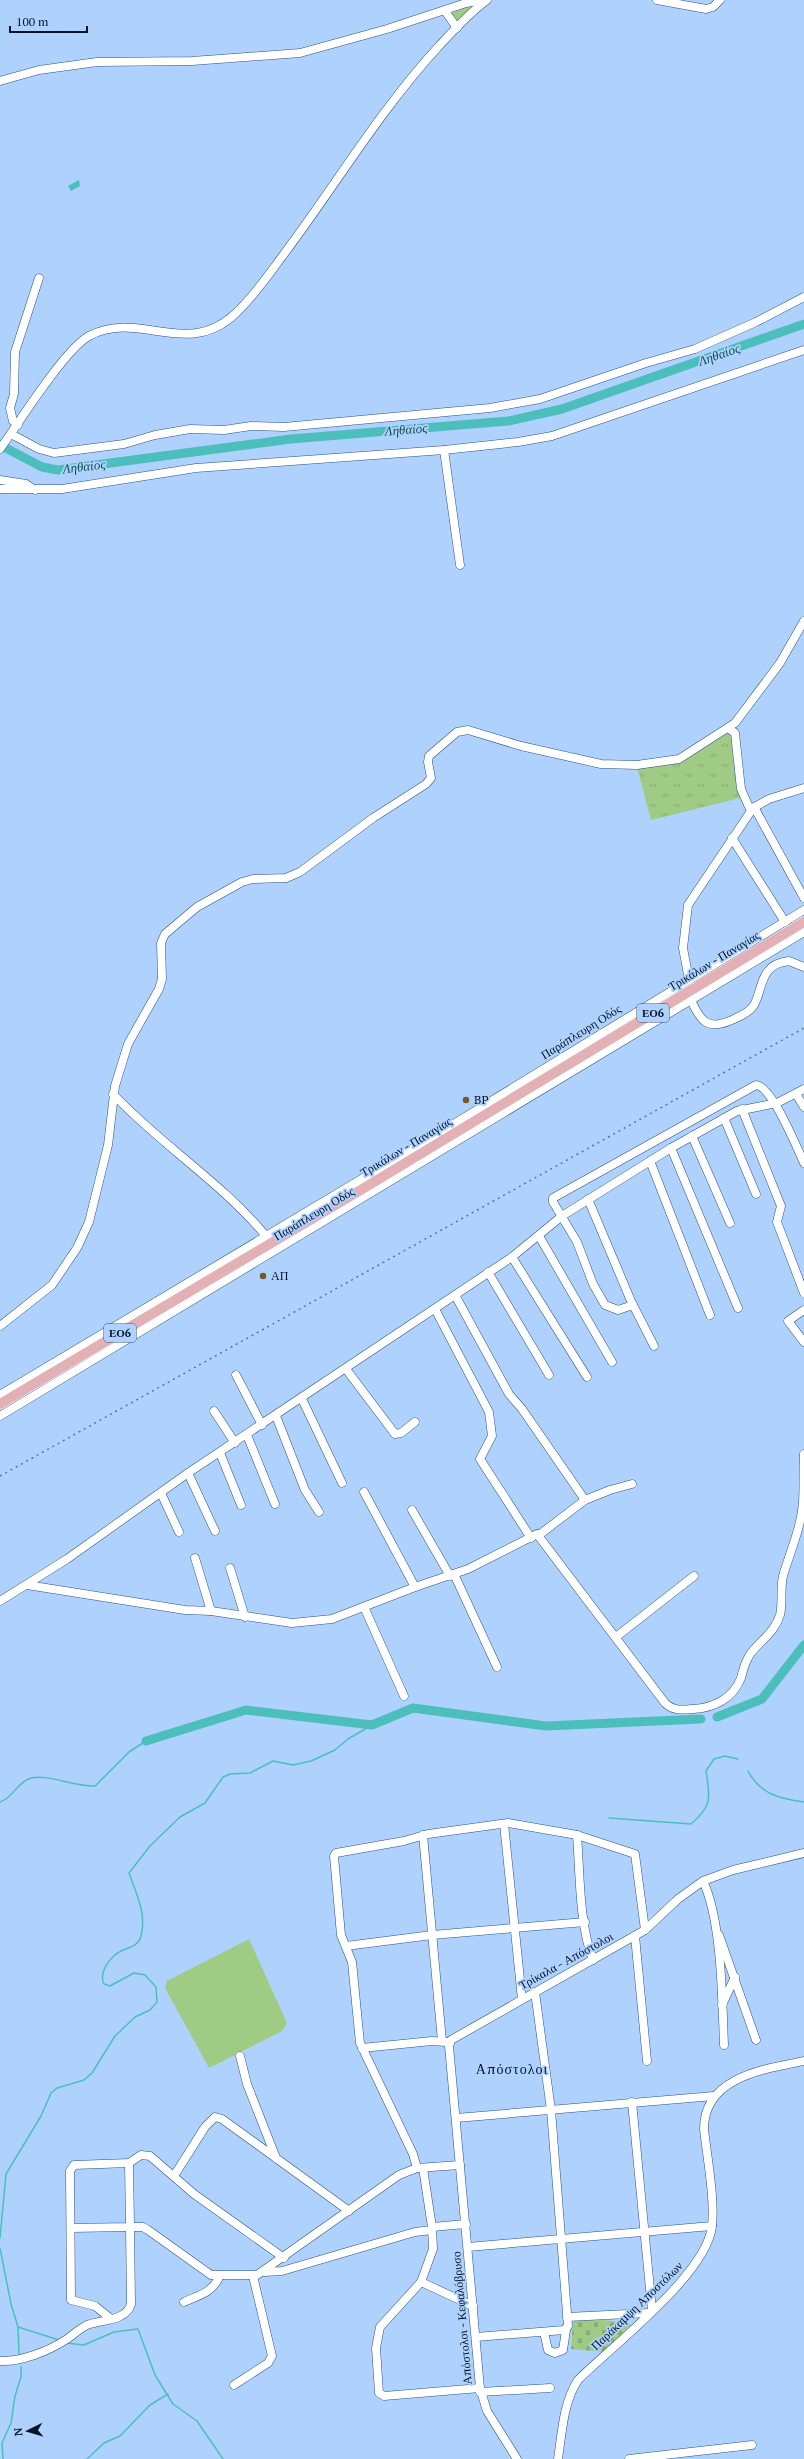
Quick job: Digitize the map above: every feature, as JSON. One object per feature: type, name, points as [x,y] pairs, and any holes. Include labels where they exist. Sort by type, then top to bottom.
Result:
[{"type":"main road","name":"Τρικάλων - Παναγίας","points":[[0,1406],[220,1274],[268,1240],[452,1130],[501,1105],[804,922]]},
{"type":"main road","points":[[490,1102],[501,1105]]},
{"type":"main road","points":[[268,1240],[270,1255]]},
{"type":"main road","points":[[220,1274],[230,1279]]},
{"type":"street","points":[[657,0],[684,2],[706,9],[713,7],[720,0]]},
{"type":"street","points":[[0,81],[39,70],[97,62],[192,61],[300,53],[445,11],[474,1],[485,2]]},
{"type":"street","points":[[0,449],[67,355],[89,336],[107,329],[124,328],[193,335],[220,325],[237,312],[304,227],[401,89],[457,28],[485,2]]},
{"type":"street","points":[[445,11],[457,28]]},
{"type":"street","points":[[18,425],[13,421],[10,408],[14,394],[15,352],[39,278]]},
{"type":"street","points":[[10,435],[43,451],[58,452],[124,444],[155,435],[190,429],[224,430],[256,426],[284,427],[503,406],[561,393],[646,363],[695,349],[756,322],[804,297]]},
{"type":"street","points":[[0,489],[62,489],[196,468],[444,450],[518,442],[552,436],[804,350]]},
{"type":"street","points":[[444,450],[460,565]]},
{"type":"street","points":[[0,480],[26,484],[36,490]]},
{"type":"street","points":[[0,1326],[52,1285],[84,1236],[93,1211],[108,1145],[113,1094],[126,1049],[159,989],[162,978],[161,943],[165,934],[197,907],[242,882],[253,879],[286,878],[308,867],[377,815],[426,784],[431,778],[428,762],[429,756],[457,732],[472,730],[513,744],[582,760],[627,765],[660,763],[684,757],[733,728],[780,663],[804,621]]},
{"type":"street","points":[[733,728],[741,789],[804,898]]},
{"type":"street","points":[[689,980],[683,952],[688,905],[751,807],[769,799],[804,788]]},
{"type":"street","points":[[732,838],[785,922]]},
{"type":"street","name":"Παράπλευρη Οδός","points":[[452,1130],[490,1102],[804,910]]},
{"type":"street","name":"Παράπλευρη Οδός","points":[[0,1416],[270,1255],[804,932]]},
{"type":"street","points":[[691,1000],[698,1016],[704,1022],[710,1025],[727,1023],[751,1009],[767,972],[773,966],[789,961],[804,967]]},
{"type":"street","points":[[633,1306],[618,1310],[605,1305],[593,1284],[577,1242],[553,1202],[553,1198],[756,1085],[761,1087],[775,1103],[804,1163]]},
{"type":"street","points":[[0,1601],[27,1585],[188,1473],[302,1399],[512,1257],[562,1216],[588,1199],[671,1148],[724,1118],[742,1109],[775,1103],[796,1094],[804,1088]]},
{"type":"street","points":[[113,1094],[143,1125],[216,1185],[268,1240]]},
{"type":"street","points":[[796,1094],[804,1107]]},
{"type":"street","points":[[742,1109],[781,1206],[777,1222],[804,1293]]},
{"type":"street","points":[[724,1118],[756,1194]]},
{"type":"street","points":[[692,1136],[730,1222]]},
{"type":"street","points":[[645,1146],[710,1315]]},
{"type":"street","points":[[671,1148],[738,1308]]},
{"type":"street","points":[[588,1199],[633,1306],[654,1346]]},
{"type":"street","points":[[539,1236],[612,1362]]},
{"type":"street","name":"Παράπλευρη Οδός","points":[[0,1395],[268,1240]]},
{"type":"street","points":[[512,1257],[587,1377]]},
{"type":"street","points":[[488,1272],[549,1375]]},
{"type":"street","points":[[455,1295],[509,1394],[522,1409],[585,1500]]},
{"type":"street","points":[[435,1309],[489,1412],[492,1436],[480,1459],[535,1536],[670,1707],[680,1710],[709,1708],[725,1699],[741,1678],[743,1666],[752,1652],[775,1628],[780,1614],[784,1575],[798,1528],[803,1502],[804,1454]]},
{"type":"street","points":[[804,1310],[788,1321],[804,1342]]},
{"type":"street","points":[[346,1369],[395,1434],[401,1434],[415,1422]]},
{"type":"street","points":[[236,1375],[262,1425]]},
{"type":"street","points":[[302,1399],[342,1483]]},
{"type":"street","points":[[214,1411],[235,1443]]},
{"type":"street","points":[[276,1416],[305,1490],[319,1512]]},
{"type":"street","points":[[247,1435],[275,1504]]},
{"type":"street","points":[[220,1453],[241,1505]]},
{"type":"street","points":[[188,1473],[215,1531]]},
{"type":"street","points":[[27,1585],[185,1610],[211,1610],[277,1622],[308,1623],[332,1619],[452,1575],[501,1554],[535,1536],[585,1500],[610,1490],[632,1484]]},
{"type":"street","points":[[364,1492],[416,1587]]},
{"type":"street","points":[[161,1493],[179,1532]]},
{"type":"street","points":[[412,1510],[452,1575],[497,1667]]},
{"type":"street","points":[[195,1558],[211,1610]]},
{"type":"street","points":[[230,1568],[245,1617]]},
{"type":"street","points":[[616,1637],[694,1576]]},
{"type":"street","points":[[364,1607],[404,1696]]},
{"type":"street","points":[[504,1824],[522,1999]]},
{"type":"street","points":[[550,2388],[480,2390],[384,2396],[379,2392],[376,2348],[380,2327],[421,2282],[433,2249],[432,2228],[420,2168],[362,2048],[358,2036],[352,1962],[341,1935],[334,1856],[336,1853],[423,1835],[504,1824],[536,1826],[577,1835],[635,1854],[645,1930]]},
{"type":"street","points":[[71,2228],[143,2228],[148,2230],[208,2273],[220,2275],[234,2273],[253,2276],[263,2272],[284,2258],[399,2175],[420,2168],[460,2165],[456,2118],[432,1935],[423,1835]]},
{"type":"street","points":[[577,1835],[584,1922],[588,1948],[593,1960]]},
{"type":"street","name":"Τρίκαλα - Απόστολοι","points":[[446,2042],[645,1930],[678,1899],[703,1881],[733,1870],[804,1853]]},
{"type":"street","points":[[703,1881],[710,1900],[715,1924],[724,2045]]},
{"type":"street","points":[[346,1946],[432,1935],[584,1922]]},
{"type":"street","points":[[715,1924],[756,2040]]},
{"type":"street","points":[[634,1936],[647,2061]]},
{"type":"street","points":[[722,2006],[734,1977]]},
{"type":"street","points":[[535,1992],[551,2110],[568,2326],[563,2350],[555,2353],[548,2350],[544,2332]]},
{"type":"street","points":[[362,2048],[446,2042]]},
{"type":"street","points":[[240,2056],[247,2084],[276,2158]]},
{"type":"street","points":[[456,2118],[714,2096],[737,2080],[765,2070],[804,2061]]},
{"type":"street","name":"Παράκαμψη Αποστόλων","points":[[558,2459],[565,2414],[575,2385],[686,2277],[703,2252],[712,2226],[704,2124],[707,2107],[714,2096]]},
{"type":"street","points":[[567,2317],[651,2312],[645,2231],[632,2102]]},
{"type":"street","points":[[174,2176],[205,2127],[215,2117],[222,2119],[349,2211]]},
{"type":"street","points":[[110,2318],[95,2306],[71,2300],[71,2168],[74,2165],[129,2163],[141,2155],[150,2156],[194,2194],[284,2258]]},
{"type":"street","points":[[0,2361],[22,2358],[60,2343],[68,2339],[86,2325],[125,2314],[130,2308],[129,2163]]},
{"type":"street","name":"Απόστολοι - Κεφαλόβρυσο","points":[[460,2165],[480,2390],[491,2417],[517,2459]]},
{"type":"street","points":[[263,2272],[282,2271],[432,2228],[466,2224]]},
{"type":"street","points":[[468,2246],[712,2226]]},
{"type":"street","points":[[184,2302],[205,2294],[216,2283],[220,2275]]},
{"type":"street","points":[[234,2385],[268,2363],[272,2356],[253,2276]]},
{"type":"street","points":[[421,2282],[473,2306]]},
{"type":"street","points":[[476,2337],[566,2330]]},
{"type":"street","points":[[629,2459],[752,2445]]},
{"type":"green space","points":[[472,7],[458,22],[451,13]]},
{"type":"green space","points":[[727,733],[732,736],[740,798],[651,820],[637,767],[656,765]]},
{"type":"green space","points":[[249,1939],[287,2023],[282,2031],[209,2068],[165,1988],[167,1981]]},
{"type":"green space","points":[[597,2319],[631,2324],[605,2352],[571,2349],[573,2321]]},
{"type":"water","points":[[79,180],[80,186],[71,191],[68,186]]},
{"type":"waterway","name":"Ληθαίος","points":[[0,445],[42,467],[58,470],[291,439],[508,421],[562,409],[804,324]]},
{"type":"waterway","points":[[717,1717],[762,1699],[804,1645]]},
{"type":"waterway","points":[[146,1741],[246,1710],[372,1725],[413,1708],[546,1726],[701,1719]]},
{"type":"waterway","points":[[0,2238],[6,2174],[41,2116],[51,2093],[57,2088],[84,2080],[92,2073],[115,2036],[135,2017],[150,2010],[157,2002],[156,1987],[145,1975],[134,1973],[110,1986],[104,1984],[102,1976],[109,1961],[118,1952],[134,1946],[141,1936],[143,1920],[142,1912],[129,1873],[150,1846],[180,1817],[205,1803],[223,1777],[230,1774],[250,1773],[273,1761],[293,1765],[311,1761],[335,1750],[348,1739],[372,1725]]},
{"type":"waterway","points":[[0,1802],[8,1797],[22,1783],[31,1778],[38,1777],[79,1785],[95,1786],[129,1752],[146,1741]]},
{"type":"waterway","points":[[609,1818],[691,1824],[706,1806],[709,1794],[706,1771],[714,1759],[725,1756],[738,1759]]},
{"type":"waterway","points":[[748,1771],[758,1785],[772,1794],[779,1797],[804,1802]]},
{"type":"waterway","points":[[0,2248],[11,2304],[18,2327],[19,2354]]},
{"type":"waterway","points":[[18,2327],[59,2340]]},
{"type":"waterway","points":[[66,2343],[84,2345],[114,2332],[138,2329],[155,2375],[173,2404],[197,2421],[223,2459]]},
{"type":"waterway","points":[[3,2459],[2,2443],[11,2423],[15,2396],[21,2377],[21,2367]]},
{"type":"waterway","points":[[87,2459],[104,2443],[120,2436],[150,2405],[168,2394]]},
{"type":"railway","points":[[0,1476],[804,1028]]},
{"type":"place","name":"BP","points":[[466,1100]]},
{"type":"place","name":"ΑΠ","points":[[263,1276]]},
{"type":"district","name":"Απόστολοι","points":[[512,2069]]}]
